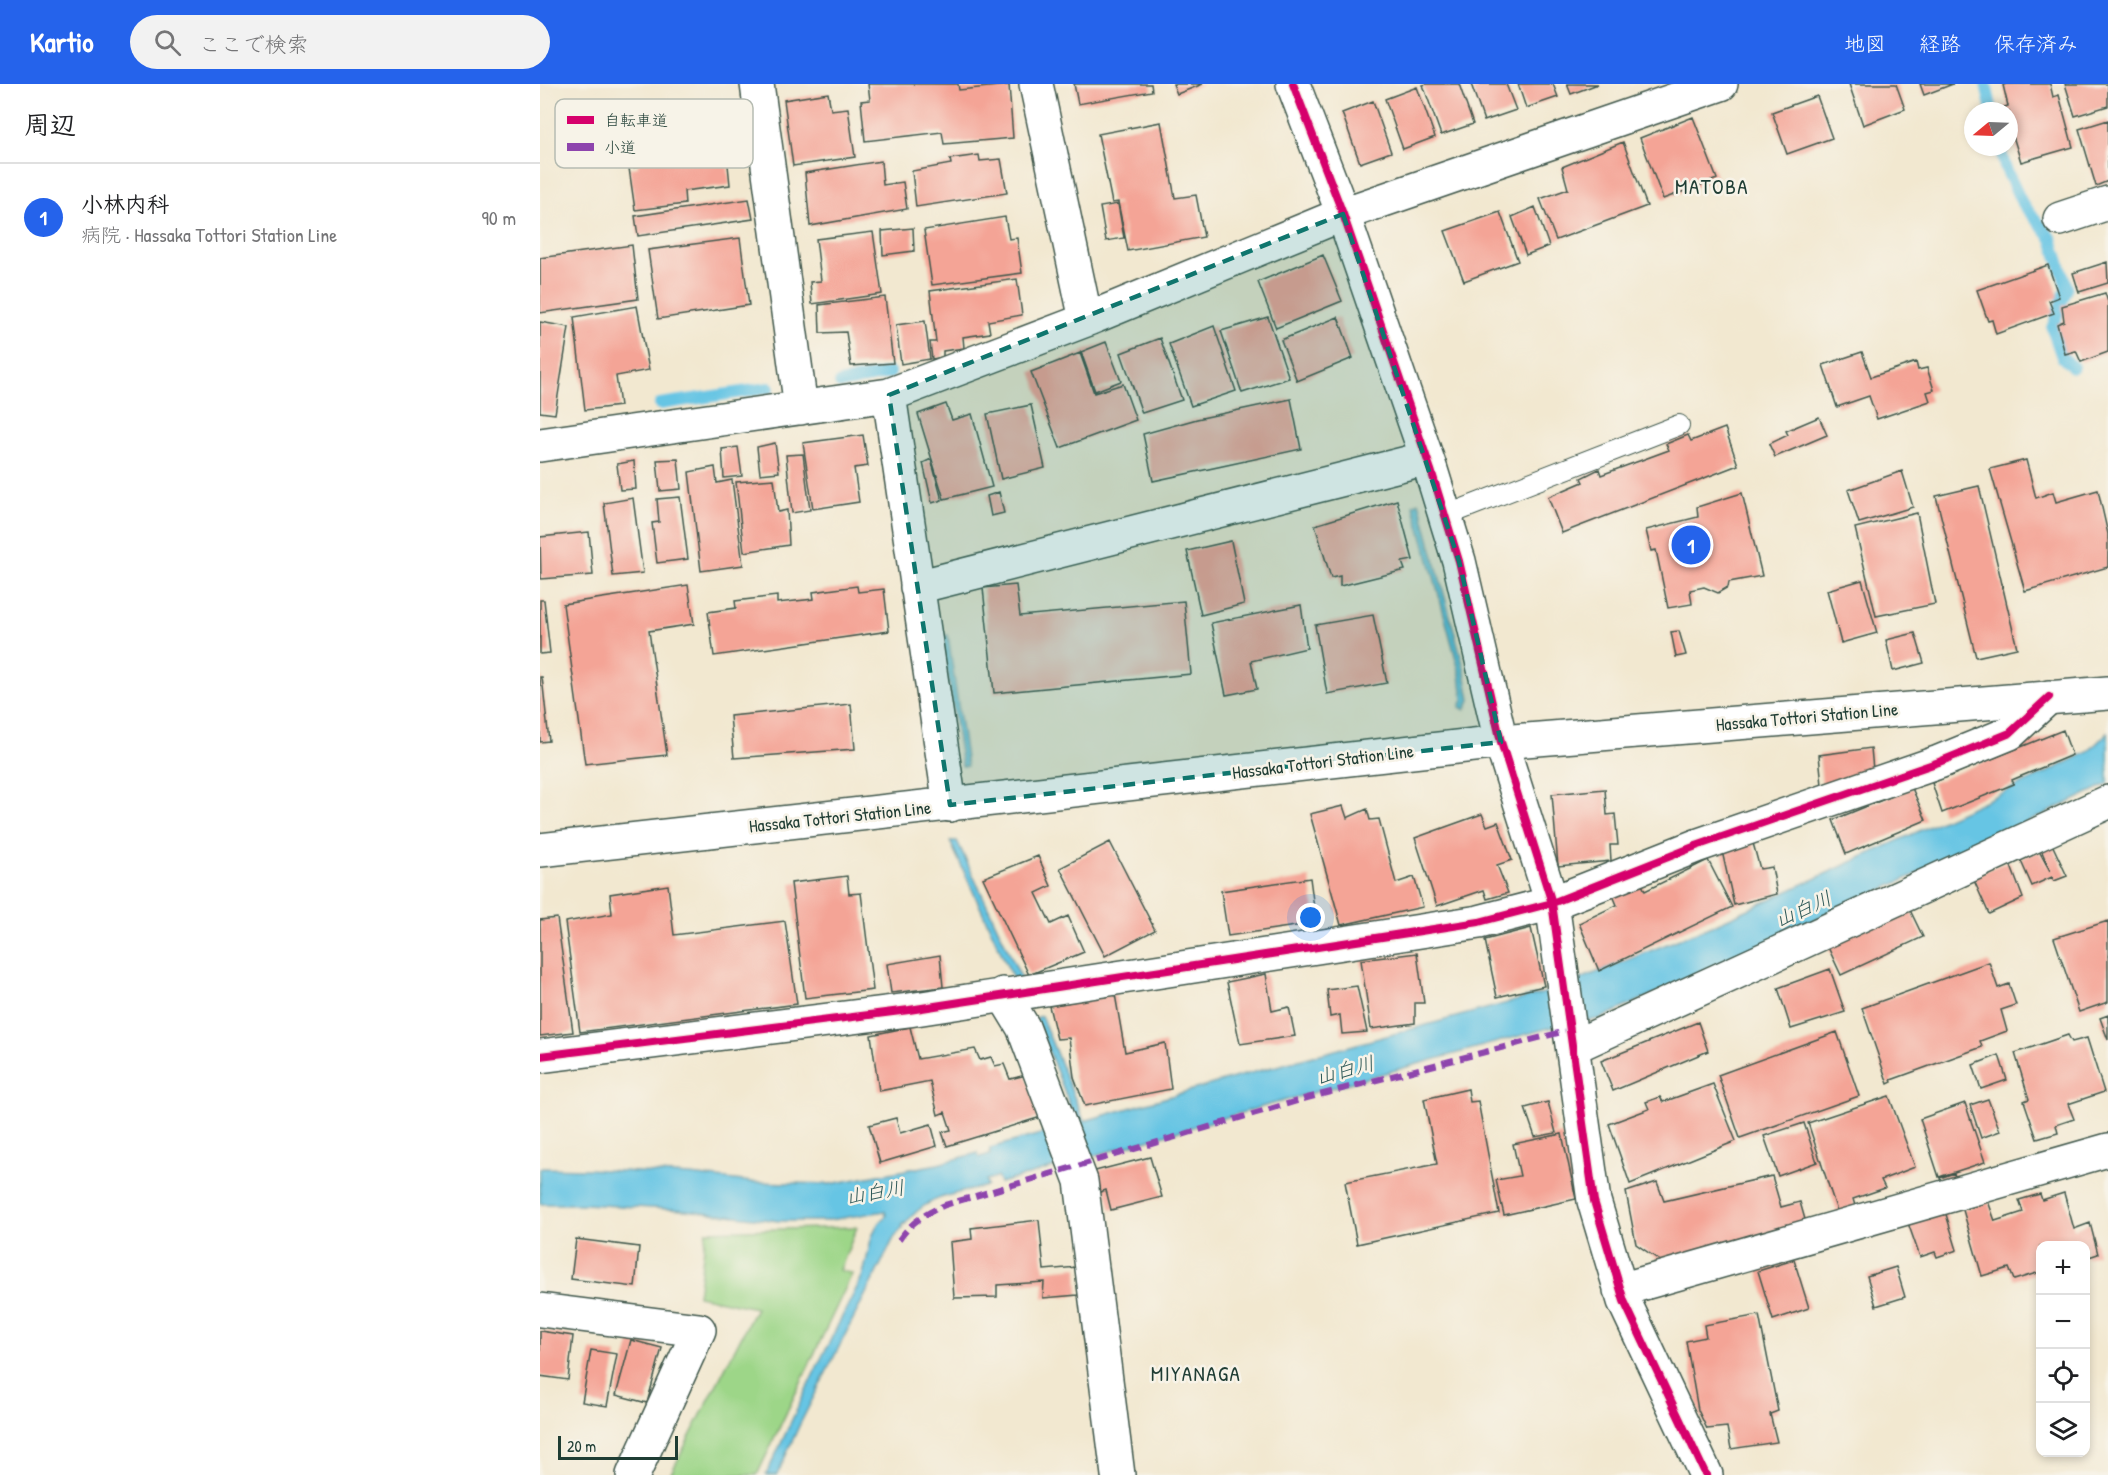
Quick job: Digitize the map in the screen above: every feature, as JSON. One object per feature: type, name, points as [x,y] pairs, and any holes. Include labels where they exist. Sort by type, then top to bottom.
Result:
[{"type":"street","points":[[757,84],[801,408]]},
{"type":"street","points":[[1036,84],[1086,320]]},
{"type":"street","points":[[1293,84],[1343,214],[1427,458],[1459,561],[1501,742],[1552,903],[1594,1201],[1620,1290],[1706,1475]]},
{"type":"street","points":[[540,445],[890,395],[1086,320],[1343,214],[1721,84]]},
{"type":"street","points":[[2060,219],[2108,203]]},
{"type":"street","points":[[890,395],[950,805]]},
{"type":"street","points":[[917,587],[1427,458]]},
{"type":"street","name":"Hassaka Tottori Station Line","points":[[540,850],[1501,742],[2108,693]]},
{"type":"street","points":[[540,1056],[909,1010],[1479,922],[1552,903],[1696,846],[1939,762],[2010,733],[2049,697]]},
{"type":"street","points":[[1573,1047],[2108,802]]},
{"type":"street","points":[[1003,994],[1023,1027],[1081,1181],[1118,1475]]},
{"type":"street","points":[[1620,1290],[2108,1150]]},
{"type":"street","points":[[540,1310],[699,1330],[633,1475]]},
{"type":"lane","points":[[1445,516],[1679,425]]},
{"type":"highlighted area","points":[[1343,214],[1459,561],[1501,742],[950,805],[889,395]]},
{"type":"green space","points":[[857,1227],[840,1270],[852,1274],[757,1475],[670,1475],[756,1308],[698,1296],[706,1231]]},
{"type":"water","points":[[1419,502],[1464,668],[1470,700],[1465,710],[1460,707],[1463,700],[1460,674],[1413,505]]},
{"type":"water","points":[[948,635],[967,766],[962,766],[942,636]]},
{"type":"water","name":"山白川","points":[[2108,732],[2108,784],[1599,1019],[1556,1026],[1265,1106],[1000,1183],[997,1177],[986,1180],[987,1186],[952,1194],[922,1207],[905,1224],[903,1223],[894,1238],[799,1426],[777,1475],[766,1475],[861,1279],[872,1236],[886,1216],[885,1211],[824,1221],[779,1221],[685,1210],[585,1204],[540,1204],[540,1168],[690,1175],[752,1182],[830,1184],[938,1164],[978,1153],[979,1157],[990,1155],[990,1148],[1077,1124],[1036,1018],[1041,1016],[1084,1121],[1551,991],[1714,925],[2052,770],[2088,752]]},
{"type":"water","points":[[950,841],[957,841],[1023,982],[1015,983]]},
{"type":"building","points":[[868,84],[958,84],[959,90],[1009,85],[1013,138],[944,144],[942,132],[865,141],[861,101],[870,100]]},
{"type":"building","points":[[1074,84],[1151,84],[1152,91],[1078,104]]},
{"type":"building","points":[[1173,84],[1203,84],[1177,94]]},
{"type":"building","points":[[1459,84],[1473,124],[1441,135],[1423,85]]},
{"type":"building","points":[[1471,84],[1506,84],[1516,110],[1484,121]]},
{"type":"building","points":[[1518,84],[1553,84],[1558,97],[1526,108]]},
{"type":"building","points":[[1567,84],[1598,84],[1571,94]]},
{"type":"building","points":[[1849,84],[1896,84],[1905,109],[1863,125]]},
{"type":"building","points":[[1920,84],[1953,84],[1924,95]]},
{"type":"building","points":[[2050,84],[2053,97],[2059,95],[2073,147],[2021,162],[2018,152],[2018,102],[2007,102],[2003,85]]},
{"type":"building","points":[[2065,84],[2108,84],[2108,106],[2075,116]]},
{"type":"building","points":[[1417,87],[1435,137],[1403,149],[1385,99]]},
{"type":"building","points":[[828,93],[831,110],[848,108],[855,157],[793,166],[784,100]]},
{"type":"building","points":[[1817,96],[1832,138],[1787,154],[1772,112]]},
{"type":"building","points":[[1373,101],[1391,152],[1360,163],[1342,113]]},
{"type":"building","points":[[1693,117],[1717,179],[1663,199],[1640,138]]},
{"type":"building","points":[[2108,120],[2108,181],[2096,186],[2079,129]]},
{"type":"building","points":[[1161,122],[1175,198],[1196,195],[1204,237],[1128,251],[1118,202],[1112,203],[1098,134]]},
{"type":"building","points":[[1623,142],[1647,206],[1556,240],[1540,199],[1568,189],[1562,167]]},
{"type":"building","points":[[979,155],[980,161],[1001,159],[1007,193],[916,207],[912,171],[951,164],[950,159]]},
{"type":"building","points":[[881,161],[883,185],[903,182],[907,209],[810,226],[805,173]]},
{"type":"building","points":[[629,168],[728,168],[730,185],[684,191],[685,204],[635,210]]},
{"type":"building","points":[[749,199],[753,219],[638,236],[635,216]]},
{"type":"building","points":[[1118,204],[1124,238],[1106,241],[1100,207]]},
{"type":"building","points":[[1535,207],[1549,246],[1526,255],[1512,217]]},
{"type":"building","points":[[1500,212],[1518,261],[1464,281],[1445,231]]},
{"type":"building","points":[[1005,217],[1009,239],[1017,238],[1022,273],[932,285],[924,230]]},
{"type":"building","points":[[913,228],[914,251],[883,255],[882,231]]},
{"type":"building","points":[[873,232],[882,294],[812,304],[810,282],[821,281],[816,239]]},
{"type":"building","points":[[740,238],[749,305],[658,319],[648,250]]},
{"type":"building","points":[[632,245],[638,299],[540,313],[540,258]]},
{"type":"building","points":[[1323,255],[1342,301],[1276,328],[1258,282]]},
{"type":"building","points":[[2107,262],[2108,283],[2079,292],[2073,273]]},
{"type":"building","points":[[2048,265],[2059,297],[2049,301],[2054,313],[1996,334],[1992,320],[1988,321],[1977,290]]},
{"type":"building","points":[[1017,279],[1022,315],[988,321],[990,333],[963,337],[964,348],[943,351],[943,357],[932,359],[930,342],[936,342],[930,291]]},
{"type":"building","points":[[2105,293],[2108,302],[2108,352],[2081,362],[2076,351],[2065,354],[2057,324],[2064,321],[2062,306]]},
{"type":"building","points":[[885,297],[893,363],[851,366],[846,332],[820,333],[819,305]]},
{"type":"building","points":[[637,306],[649,370],[616,376],[620,406],[585,410],[574,317]]},
{"type":"building","points":[[1268,317],[1289,378],[1242,393],[1221,331]]},
{"type":"building","points":[[1338,317],[1353,358],[1297,381],[1281,340]]},
{"type":"building","points":[[925,321],[930,359],[901,364],[896,325]]},
{"type":"building","points":[[540,322],[569,327],[555,414],[540,412]]},
{"type":"building","points":[[1214,326],[1236,391],[1191,406],[1169,344]]},
{"type":"building","points":[[1160,338],[1182,400],[1142,413],[1121,353]]},
{"type":"building","points":[[1106,342],[1121,381],[1095,391],[1081,352]]},
{"type":"building","points":[[1862,352],[1871,377],[1916,362],[1918,370],[1927,368],[1934,390],[1927,392],[1930,401],[1877,419],[1869,396],[1837,407],[1823,365]]},
{"type":"building","points":[[1080,353],[1094,393],[1123,384],[1136,420],[1060,448],[1031,372]]},
{"type":"building","points":[[1291,399],[1301,449],[1153,481],[1143,434],[1197,419]]},
{"type":"building","points":[[946,404],[952,420],[972,414],[992,487],[944,499],[918,414]]},
{"type":"building","points":[[1031,405],[1045,468],[1001,479],[987,414]]},
{"type":"building","points":[[1819,417],[1827,435],[1775,457],[1769,444],[1788,435],[1786,431]]},
{"type":"building","points":[[1725,428],[1738,465],[1562,533],[1548,497],[1583,482],[1581,478],[1599,469],[1601,475],[1669,450],[1666,444],[1688,435],[1691,441]]},
{"type":"building","points":[[863,435],[868,466],[854,468],[859,502],[813,509],[803,443]]},
{"type":"building","points":[[775,443],[779,472],[760,474],[757,447]]},
{"type":"building","points":[[738,447],[742,476],[724,478],[722,449]]},
{"type":"building","points":[[803,454],[810,510],[792,513],[786,455]]},
{"type":"building","points":[[678,459],[681,489],[660,491],[657,460]]},
{"type":"building","points":[[931,459],[942,500],[932,503],[923,463]]},
{"type":"building","points":[[2026,460],[2036,498],[2053,492],[2056,502],[2098,490],[2108,534],[2108,567],[2025,591],[1990,469]]},
{"type":"building","points":[[634,461],[636,489],[620,490],[617,464]]},
{"type":"building","points":[[715,467],[717,483],[732,480],[743,565],[701,571],[689,472]]},
{"type":"building","points":[[1902,471],[1913,507],[1859,523],[1848,490]]},
{"type":"building","points":[[774,479],[778,512],[787,510],[789,545],[744,552],[736,482]]},
{"type":"building","points":[[1979,486],[2017,648],[1976,657],[1936,496]]},
{"type":"building","points":[[999,492],[1004,513],[991,516],[987,496]]},
{"type":"building","points":[[1742,493],[1762,576],[1729,582],[1728,587],[1718,593],[1704,587],[1690,590],[1692,604],[1668,608],[1656,550],[1651,551],[1646,530],[1698,517],[1697,507]]},
{"type":"building","points":[[680,497],[688,559],[657,563],[652,523],[659,522],[657,499]]},
{"type":"building","points":[[633,498],[643,573],[613,576],[604,503]]},
{"type":"building","points":[[1397,500],[1413,560],[1402,562],[1405,570],[1340,586],[1340,576],[1331,578],[1315,525]]},
{"type":"building","points":[[1917,513],[1935,604],[1876,616],[1855,528]]},
{"type":"building","points":[[589,532],[593,575],[541,579],[540,537]]},
{"type":"building","points":[[1231,541],[1244,604],[1201,615],[1187,551]]},
{"type":"building","points":[[1862,580],[1877,633],[1841,643],[1827,590]]},
{"type":"building","points":[[688,585],[694,624],[649,631],[667,755],[585,764],[563,604]]},
{"type":"building","points":[[1016,585],[1020,616],[1184,601],[1191,674],[994,693],[983,588]]},
{"type":"building","points":[[857,586],[858,592],[884,589],[889,631],[714,656],[708,612],[736,608],[735,601],[777,596],[777,603],[814,599],[813,592]]},
{"type":"building","points":[[540,600],[544,600],[550,653],[540,654]]},
{"type":"building","points":[[1301,605],[1307,648],[1251,661],[1257,689],[1226,695],[1211,623]]},
{"type":"building","points":[[1373,615],[1387,683],[1327,694],[1315,625]]},
{"type":"building","points":[[1679,631],[1686,655],[1676,657],[1671,632]]},
{"type":"building","points":[[1915,633],[1924,663],[1893,671],[1886,640]]},
{"type":"building","points":[[540,677],[542,677],[549,741],[540,742]]},
{"type":"building","points":[[851,704],[855,749],[734,758],[730,716]]},
{"type":"building","points":[[2063,730],[2072,755],[2012,780],[2014,784],[1942,813],[1932,783]]},
{"type":"building","points":[[1871,748],[1873,770],[1822,785],[1819,755]]},
{"type":"building","points":[[1912,788],[1926,820],[1846,854],[1833,820]]},
{"type":"building","points":[[1605,789],[1607,815],[1615,814],[1618,845],[1610,845],[1611,861],[1558,866],[1552,794]]},
{"type":"building","points":[[1343,806],[1347,818],[1367,809],[1370,820],[1379,819],[1396,883],[1414,877],[1423,907],[1341,925],[1310,814]]},
{"type":"building","points":[[1482,814],[1487,826],[1498,822],[1512,860],[1497,865],[1508,893],[1487,899],[1484,890],[1437,906],[1415,838]]},
{"type":"building","points":[[1110,842],[1155,930],[1105,956],[1060,868]]},
{"type":"building","points":[[2051,842],[2067,876],[2054,881],[2052,877],[2032,886],[2020,859],[2039,851],[2050,871],[2040,847]]},
{"type":"building","points":[[1753,843],[1760,869],[1772,867],[1777,894],[1734,905],[1722,851]]},
{"type":"building","points":[[1038,856],[1051,886],[1036,893],[1051,924],[1068,916],[1084,952],[1029,975],[983,878]]},
{"type":"building","points":[[1708,860],[1732,907],[1599,971],[1579,923],[1617,905],[1612,893],[1640,880],[1645,891]]},
{"type":"building","points":[[2009,861],[2023,898],[1989,914],[1972,876]]},
{"type":"building","points":[[847,876],[849,894],[861,893],[873,990],[805,998],[791,883]]},
{"type":"building","points":[[1310,878],[1316,923],[1228,936],[1221,891]]},
{"type":"building","points":[[668,885],[674,935],[785,921],[797,1004],[580,1032],[565,922],[612,914],[610,894]]},
{"type":"building","points":[[1909,908],[1923,937],[1841,975],[1827,945]]},
{"type":"building","points":[[557,918],[573,1032],[540,1036],[540,920]]},
{"type":"building","points":[[2108,921],[2108,1002],[2079,1012],[2054,938]]},
{"type":"building","points":[[1531,928],[1544,986],[1497,997],[1485,940]]},
{"type":"building","points":[[1417,953],[1424,1003],[1415,1003],[1415,1023],[1371,1029],[1361,960]]},
{"type":"building","points":[[940,955],[943,987],[891,993],[887,964]]},
{"type":"building","points":[[1989,962],[1998,988],[2009,984],[2016,1005],[2001,1010],[2007,1031],[1980,1041],[1982,1047],[1891,1080],[1892,1082],[1888,1084],[1862,1008]]},
{"type":"building","points":[[1830,969],[1845,1012],[1791,1029],[1778,988]]},
{"type":"building","points":[[1266,974],[1272,1011],[1289,1007],[1295,1036],[1240,1044],[1227,982]]},
{"type":"building","points":[[1357,986],[1367,1032],[1342,1034],[1340,1015],[1330,1017],[1327,990]]},
{"type":"building","points":[[1115,994],[1125,1052],[1165,1043],[1171,1089],[1085,1106],[1074,1077],[1069,1038],[1057,1039],[1049,1006]]},
{"type":"building","points":[[2108,1015],[2108,1040],[2100,1018]]},
{"type":"building","points":[[1698,1022],[1708,1051],[1613,1091],[1601,1061]]},
{"type":"building","points":[[910,1027],[918,1059],[975,1049],[980,1060],[991,1057],[995,1066],[1004,1064],[1010,1079],[1026,1075],[1041,1117],[947,1146],[942,1132],[951,1130],[945,1112],[938,1115],[930,1081],[879,1091],[871,1035]]},
{"type":"building","points":[[1837,1032],[1859,1096],[1740,1138],[1718,1075]]},
{"type":"building","points":[[2068,1035],[2072,1042],[2087,1038],[2104,1092],[2068,1104],[2074,1119],[2056,1125],[2058,1133],[2037,1139],[2024,1101],[2029,1099],[2015,1053]]},
{"type":"building","points":[[1999,1055],[2007,1080],[1981,1089],[1973,1065]]},
{"type":"building","points":[[1713,1084],[1736,1141],[1630,1184],[1609,1124],[1649,1109],[1646,1102],[1660,1097],[1663,1102]]},
{"type":"building","points":[[1468,1089],[1470,1102],[1478,1101],[1499,1213],[1357,1244],[1345,1182],[1437,1164],[1424,1099]]},
{"type":"building","points":[[1889,1096],[1915,1167],[1881,1180],[1885,1188],[1853,1199],[1856,1209],[1838,1214],[1808,1123]]},
{"type":"building","points":[[1988,1099],[2000,1131],[1981,1138],[1970,1105]]},
{"type":"building","points":[[1548,1102],[1556,1133],[1535,1137],[1525,1108]]},
{"type":"building","points":[[1965,1103],[1985,1162],[1939,1177],[1920,1119]]},
{"type":"building","points":[[896,1118],[900,1133],[931,1124],[937,1146],[880,1163],[869,1125]]},
{"type":"building","points":[[1804,1123],[1817,1162],[1778,1176],[1764,1136]]},
{"type":"building","points":[[1562,1134],[1576,1199],[1504,1215],[1496,1180],[1520,1176],[1513,1144]]},
{"type":"building","points":[[1150,1157],[1162,1197],[1111,1210],[1106,1190],[1100,1192],[1095,1171]]},
{"type":"building","points":[[1954,1173],[1956,1181],[1942,1185],[1940,1178]]},
{"type":"building","points":[[1772,1176],[1781,1207],[1800,1202],[1806,1223],[1662,1262],[1636,1244],[1626,1192],[1657,1182],[1664,1201]]},
{"type":"building","points":[[2064,1193],[2074,1229],[2090,1223],[2098,1254],[2090,1257],[2090,1241],[2036,1241],[2036,1273],[2014,1280],[2009,1268],[1982,1276],[1963,1210],[1988,1201],[1995,1221],[2023,1212],[2019,1200],[2040,1194],[2042,1200]]},
{"type":"building","points":[[1945,1211],[1957,1250],[1937,1257],[1935,1252],[1920,1257],[1908,1223]]},
{"type":"building","points":[[1039,1220],[1044,1270],[1077,1267],[1078,1295],[1043,1298],[1044,1282],[997,1285],[997,1297],[954,1298],[950,1242],[972,1239],[971,1228]]},
{"type":"building","points":[[576,1239],[639,1247],[635,1287],[571,1279]]},
{"type":"building","points":[[1794,1260],[1809,1308],[1773,1320],[1758,1271]]},
{"type":"building","points":[[1896,1267],[1905,1297],[1876,1306],[1867,1276]]},
{"type":"building","points":[[1759,1315],[1778,1411],[1770,1414],[1777,1442],[1731,1449],[1727,1427],[1707,1429],[1698,1410],[1686,1341],[1706,1337],[1704,1325]]},
{"type":"building","points":[[540,1331],[573,1336],[568,1380],[540,1376]]},
{"type":"building","points":[[631,1340],[662,1348],[647,1403],[616,1395]]},
{"type":"building","points":[[591,1350],[617,1354],[607,1406],[582,1402]]},
{"type":"waterway","points":[[1986,84],[1990,102]]},
{"type":"waterway","points":[[2002,156],[2022,203],[2052,239],[2067,288],[2052,328],[2062,357],[2073,367]]},
{"type":"waterway","points":[[840,383],[890,373]]},
{"type":"waterway","points":[[660,404],[769,388]]},
{"type":"marked path","points":[[899,1240],[919,1219],[945,1205],[1307,1098],[1570,1030]]},
{"type":"cycle path","points":[[1293,84],[1343,214],[1431,470],[1459,561],[1501,742],[1552,903],[1594,1201],[1624,1301],[1706,1475]]},
{"type":"cycle path","points":[[540,1056],[909,1010],[1479,922],[1552,903],[1696,846],[1939,762],[2010,733],[2049,697]]},
{"type":"place","name":"小林内科","points":[[1691,545]]},
{"type":"district","name":"MATOBA","points":[[1712,187]]},
{"type":"district","name":"MIYANAGA","points":[[1196,1374]]}]
